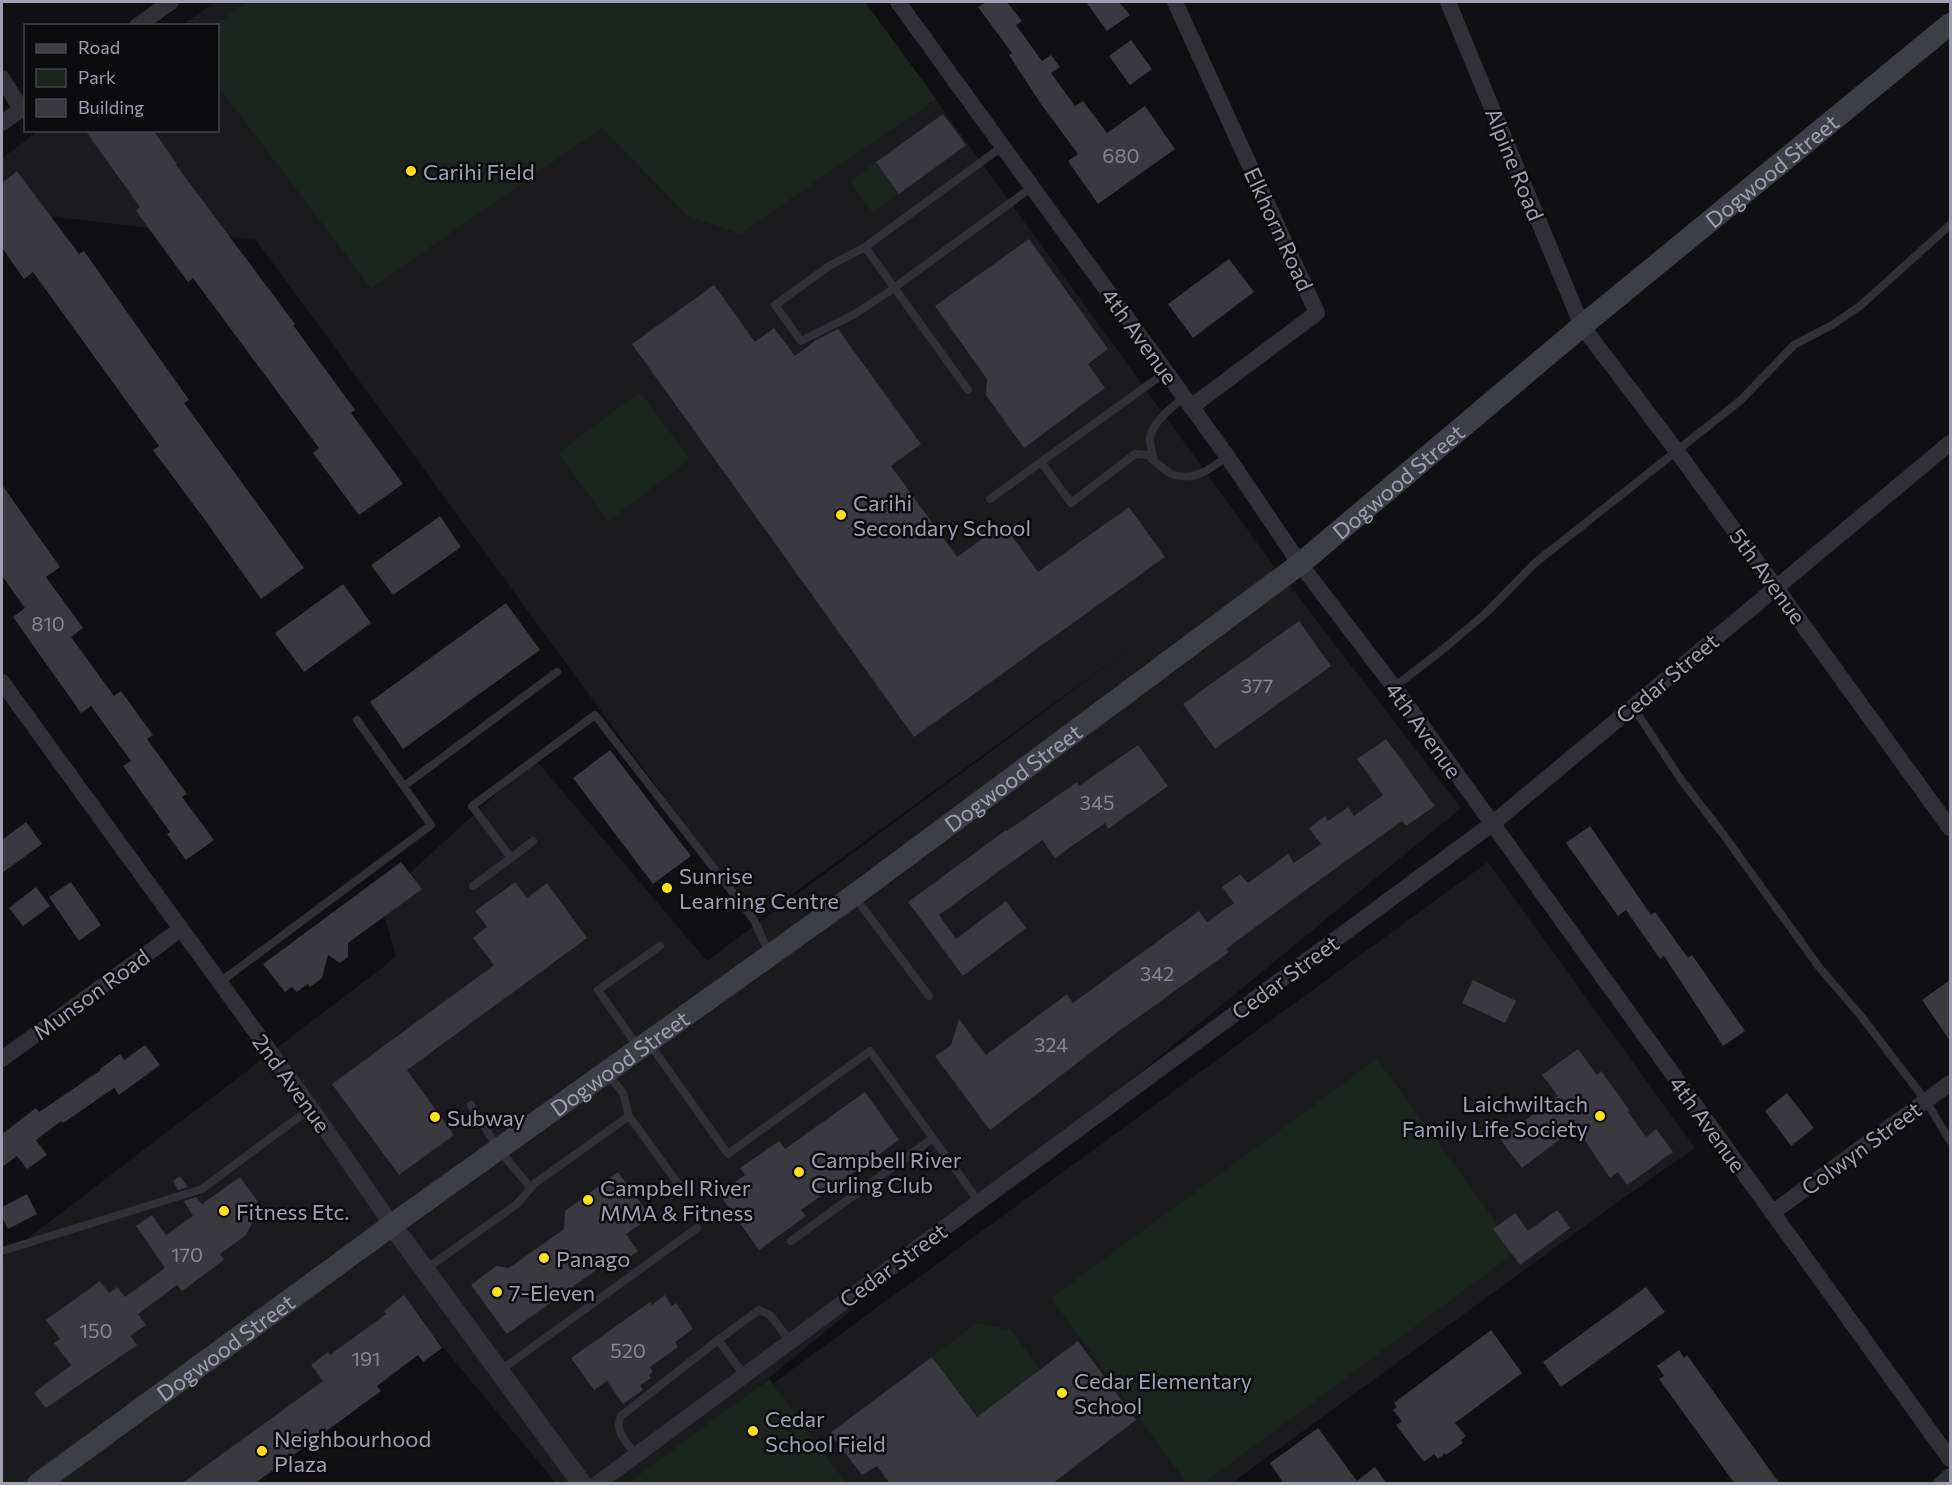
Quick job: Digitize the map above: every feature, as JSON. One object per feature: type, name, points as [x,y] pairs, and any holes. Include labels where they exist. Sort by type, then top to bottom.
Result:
[{"type":"main road","name":"Dogwood Street","points":[[38,1484],[392,1225],[853,896],[1300,564],[1582,326],[1950,24]]},
{"type":"street","points":[[140,24],[171,2]]},
{"type":"street","name":"4th Avenue","points":[[898,2],[1227,456],[1300,564],[1394,687],[1950,1459]]},
{"type":"street","name":"Elkhorn Road","points":[[1175,2],[1317,313],[1187,402]]},
{"type":"street","name":"Alpine Road","points":[[1448,2],[1582,326]]},
{"type":"street","points":[[2,78],[23,107],[2,123]]},
{"type":"street","name":"5th Avenue","points":[[1582,326],[1676,450],[1950,828]]},
{"type":"street","name":"Cedar Street","points":[[597,1484],[1492,824],[1950,443]]},
{"type":"street","name":"2nd Avenue","points":[[2,682],[311,1108],[392,1225],[501,1370],[582,1484]]},
{"type":"street","name":"Munson Road","points":[[2,1059],[181,928]]},
{"type":"street","name":"Colwyn Street","points":[[1773,1213],[1950,1083]]},
{"type":"street","points":[[1941,1484],[1950,1476]]},
{"type":"lane","points":[[1003,146],[865,247],[829,266],[775,305],[801,341],[853,315],[894,288],[1032,187]]},
{"type":"lane","points":[[1394,687],[1486,614],[1535,563],[1741,400],[1794,345],[1832,325],[1860,306],[1950,225]]},
{"type":"lane","points":[[865,247],[968,390]]},
{"type":"lane","points":[[990,499],[1166,372]]},
{"type":"lane","points":[[1154,460],[1150,437],[1170,408],[1187,402]]},
{"type":"lane","points":[[1041,462],[1071,503],[1135,454],[1148,455],[1172,475],[1192,476],[1210,470],[1227,456]]},
{"type":"lane","points":[[404,786],[557,672]]},
{"type":"lane","points":[[1633,707],[1682,781],[1819,967],[1861,1016],[1926,1101],[1950,1142]]},
{"type":"lane","points":[[511,858],[472,806],[595,715],[754,920],[770,956]]},
{"type":"lane","points":[[219,982],[431,825],[357,720]]},
{"type":"lane","points":[[473,886],[533,841]]},
{"type":"lane","points":[[853,896],[929,996]]},
{"type":"lane","points":[[660,946],[597,990],[644,1045],[728,1154],[870,1051],[979,1202]]},
{"type":"lane","points":[[607,1073],[623,1093],[629,1116],[679,1185]]},
{"type":"lane","points":[[471,1105],[499,1150],[531,1188]]},
{"type":"lane","points":[[2,1251],[202,1189],[311,1108]]},
{"type":"lane","points":[[426,1269],[517,1204],[531,1188],[629,1116]]},
{"type":"lane","points":[[791,1241],[933,1138]]},
{"type":"lane","points":[[501,1370],[697,1228]]},
{"type":"lane","points":[[636,1455],[620,1433],[618,1422],[621,1416],[718,1340],[759,1310],[770,1315],[790,1341]]},
{"type":"lane","points":[[718,1340],[744,1375]]},
{"type":"shaded area","points":[[215,2],[865,2],[1263,551],[1461,808],[679,1452],[1488,862],[1695,1148],[1232,1483],[556,1483],[431,1333],[235,1483],[2,1483],[2,1258],[396,957],[380,900],[535,759],[707,961],[1144,638],[755,921],[256,240],[2,211],[2,158],[38,132],[219,132],[219,24],[183,24]]},
{"type":"green space","name":"Carihi Field","points":[[248,2],[865,2],[936,99],[739,234],[687,215],[602,128],[371,288],[219,87],[219,24],[216,24]]},
{"type":"green space","points":[[876,162],[899,194],[873,213],[850,182]]},
{"type":"green space","points":[[640,392],[690,459],[608,521],[558,453]]},
{"type":"green space","points":[[1377,1059],[1517,1251],[1204,1483],[1187,1483],[1051,1298]]},
{"type":"green space","points":[[977,1323],[1011,1330],[1040,1370],[977,1417],[932,1357]]},
{"type":"green space","name":"Cedar School Field","points":[[769,1379],[846,1483],[628,1483]]},
{"type":"building","points":[[986,2],[1007,2],[1022,21],[1016,25],[1042,61],[1051,55],[1060,67],[1051,73],[1075,106],[1083,101],[1107,133],[1145,106],[1175,149],[1098,204],[1068,161],[1078,154],[1041,104],[1009,55],[1012,53],[978,7]]},
{"type":"building","points":[[1086,2],[1119,2],[1130,15],[1107,31]]},
{"type":"building","points":[[1131,40],[1152,69],[1130,85],[1109,56]]},
{"type":"building","points":[[943,114],[966,145],[899,194],[876,162]]},
{"type":"building","points":[[86,132],[154,132],[176,165],[295,324],[293,325],[355,410],[351,413],[403,484],[359,515],[313,453],[319,448],[193,278],[188,282],[136,211],[140,207]]},
{"type":"building","points":[[17,171],[79,254],[84,251],[189,400],[184,403],[304,568],[261,599],[153,450],[159,446],[33,272],[24,279],[2,248],[2,183]]},
{"type":"building","points":[[1029,239],[1108,349],[1088,364],[1105,388],[1024,448],[986,395],[987,379],[935,306]]},
{"type":"building","points":[[1229,259],[1254,292],[1193,338],[1168,304]]},
{"type":"building","name":"Carihi Secondary School","points":[[714,285],[755,342],[774,328],[795,356],[816,340],[838,329],[921,444],[891,466],[957,557],[1003,524],[1038,572],[1129,507],[1165,557],[914,737],[632,344]]},
{"type":"building","points":[[2,485],[60,567],[46,577],[83,628],[71,637],[114,696],[121,691],[153,735],[147,739],[187,794],[182,797],[214,840],[186,860],[167,834],[170,832],[123,766],[131,761],[91,706],[81,713],[13,617],[25,608],[2,576]]},
{"type":"building","points":[[440,516],[461,547],[393,595],[371,565]]},
{"type":"building","points":[[343,584],[371,623],[304,672],[275,633]]},
{"type":"building","points":[[506,603],[540,650],[403,749],[370,702]]},
{"type":"building","points":[[1299,621],[1331,666],[1215,749],[1183,704]]},
{"type":"building","points":[[1386,739],[1435,806],[1406,826],[1402,821],[1311,886],[1226,949],[1229,952],[1115,1034],[990,1130],[935,1056],[951,1045],[959,1019],[986,1055],[1067,994],[1073,1003],[1199,911],[1207,922],[1234,903],[1222,887],[1240,874],[1248,883],[1288,854],[1294,863],[1321,844],[1309,828],[1325,816],[1328,821],[1348,807],[1354,816],[1383,795],[1357,759]]},
{"type":"building","points":[[1138,745],[1168,786],[1108,829],[1105,823],[1055,858],[1042,840],[939,915],[956,939],[1006,901],[1026,928],[963,976],[908,902],[1006,830],[1077,782],[1079,786]]},
{"type":"building","points":[[610,750],[691,856],[653,884],[573,778]]},
{"type":"building","points":[[26,822],[42,844],[2,873],[2,840]]},
{"type":"building","points":[[1590,826],[1651,915],[1655,912],[1688,958],[1692,955],[1745,1031],[1723,1046],[1664,956],[1660,959],[1626,910],[1618,916],[1566,843]]},
{"type":"building","points":[[401,862],[422,889],[348,943],[348,957],[340,963],[328,955],[322,978],[310,987],[308,984],[297,992],[292,987],[285,992],[263,964]]},
{"type":"building","points":[[71,882],[101,925],[79,941],[49,897]]},
{"type":"building","points":[[515,882],[527,898],[547,883],[587,938],[407,1070],[454,1135],[399,1175],[332,1084],[494,965],[473,938],[487,927],[475,911]]},
{"type":"building","points":[[36,887],[50,906],[23,926],[9,908]]},
{"type":"building","points":[[1473,980],[1516,1001],[1505,1023],[1462,1003]]},
{"type":"building","points":[[1950,980],[1950,1041],[1922,1000]]},
{"type":"building","points":[[145,1045],[160,1065],[119,1095],[114,1088],[63,1123],[61,1121],[36,1140],[47,1155],[27,1169],[17,1156],[2,1167],[2,1134],[36,1108],[39,1112],[101,1070],[120,1054],[124,1060]]},
{"type":"building","name":"Laichwiltach Family Life Society","points":[[1578,1049],[1597,1075],[1601,1071],[1646,1137],[1656,1129],[1673,1152],[1627,1185],[1618,1172],[1610,1178],[1576,1127],[1522,1168],[1500,1139],[1558,1096],[1542,1075]]},
{"type":"building","name":"Campbell River Curling Club","points":[[865,1092],[899,1140],[801,1210],[806,1216],[759,1250],[719,1194],[745,1175],[740,1168],[779,1141],[785,1149]]},
{"type":"building","points":[[1787,1093],[1814,1128],[1791,1146],[1765,1111]]},
{"type":"building","points":[[618,1172],[651,1217],[626,1234],[638,1251],[611,1271],[606,1263],[507,1334],[471,1285],[496,1266],[509,1268],[564,1229],[565,1211]]},
{"type":"building","points":[[180,1176],[188,1187],[178,1190],[173,1181]]},
{"type":"building","points":[[240,1177],[261,1206],[246,1235],[220,1254],[224,1260],[182,1291],[177,1285],[138,1314],[146,1325],[130,1336],[137,1345],[46,1408],[34,1393],[71,1365],[54,1343],[60,1339],[46,1320],[100,1281],[109,1293],[117,1287],[125,1297],[165,1268],[136,1226],[152,1215],[166,1235],[193,1216],[184,1201],[196,1197],[202,1204]]},
{"type":"building","points":[[27,1194],[37,1214],[8,1229],[2,1217],[2,1207]]},
{"type":"building","points":[[1557,1210],[1570,1228],[1520,1265],[1493,1229],[1515,1213],[1528,1231]]},
{"type":"building","points":[[1646,1287],[1665,1312],[1561,1387],[1543,1362]]},
{"type":"building","points":[[404,1295],[442,1348],[423,1362],[418,1355],[377,1386],[381,1391],[254,1484],[181,1484],[323,1381],[311,1365],[328,1352],[330,1355],[386,1314],[384,1311]]},
{"type":"building","points":[[665,1295],[672,1306],[676,1303],[693,1329],[675,1342],[678,1347],[650,1367],[653,1372],[649,1375],[651,1378],[640,1385],[643,1390],[623,1404],[607,1381],[594,1390],[571,1358],[650,1302],[652,1305]]},
{"type":"building","points":[[1491,1330],[1522,1373],[1455,1423],[1466,1436],[1461,1440],[1463,1443],[1438,1459],[1434,1454],[1424,1462],[1396,1425],[1402,1421],[1393,1410],[1397,1407],[1394,1403]]},
{"type":"building","name":"Cedar Elementary School","points":[[1078,1341],[1136,1420],[1052,1484],[890,1484],[877,1466],[862,1475],[830,1433],[932,1357],[977,1417]]},
{"type":"building","points":[[1679,1350],[1684,1358],[1687,1355],[1780,1484],[1735,1484],[1659,1379],[1664,1376],[1657,1366]]},
{"type":"building","points":[[1318,1428],[1357,1481],[1375,1467],[1387,1484],[1284,1484],[1270,1463]]},
{"type":"place","name":"Carihi Field","points":[[411,171]]},
{"type":"place","name":"Carihi Secondary School","points":[[841,515]]},
{"type":"place","name":"Sunrise Learning Centre","points":[[667,888]]},
{"type":"place","name":"Laichwiltach Family Life Society","points":[[1600,1116]]},
{"type":"place","name":"Subway","points":[[435,1117]]},
{"type":"place","name":"Campbell River Curling Club","points":[[799,1172]]},
{"type":"place","name":"Campbell River MMA & Fitness","points":[[588,1200]]},
{"type":"place","name":"Fitness Etc.","points":[[224,1211]]},
{"type":"place","name":"Panago","points":[[544,1258]]},
{"type":"place","name":"7-Eleven","points":[[497,1292]]},
{"type":"place","name":"Cedar Elementary School","points":[[1062,1393]]},
{"type":"place","name":"Cedar School Field","points":[[753,1431]]},
{"type":"place","name":"Neighbourhood Plaza","points":[[262,1451]]}]
